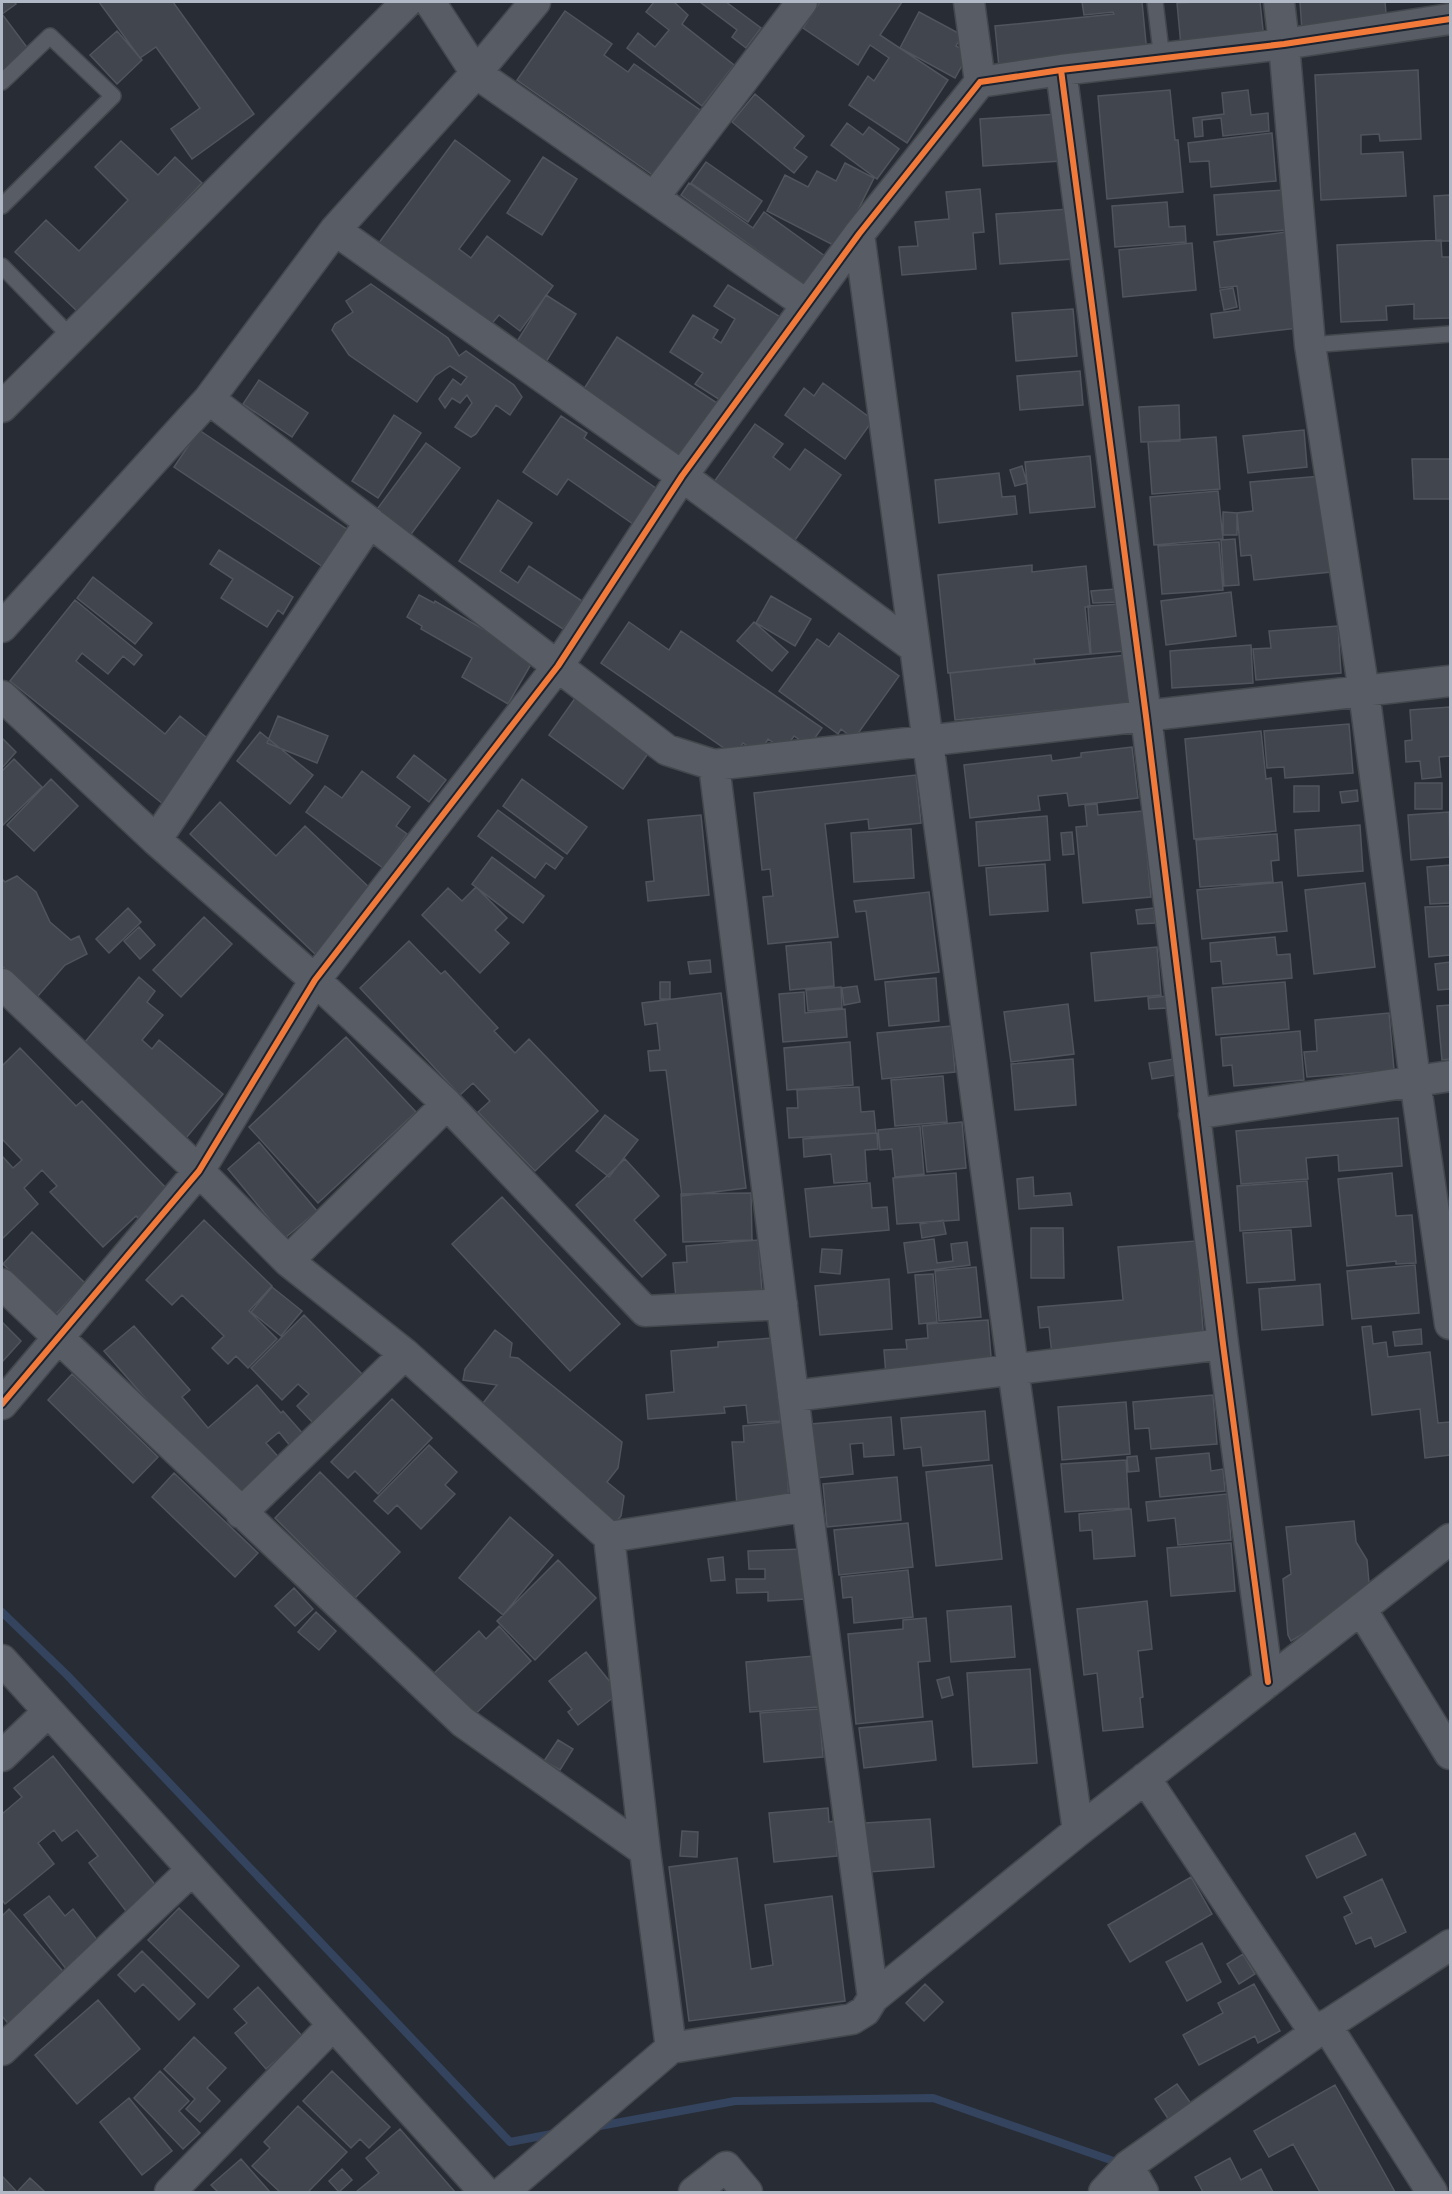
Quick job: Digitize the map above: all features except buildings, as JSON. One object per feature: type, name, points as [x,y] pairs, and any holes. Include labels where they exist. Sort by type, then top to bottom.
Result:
[{"type":"street","points":[[2,408],[407,2]]},
{"type":"street","points":[[430,2],[476,73],[807,305]]},
{"type":"street","points":[[2,627],[209,399],[335,230],[476,73],[535,2]]},
{"type":"street","points":[[654,197],[802,2]]},
{"type":"street","points":[[969,2],[980,82]]},
{"type":"street","points":[[1279,2],[1310,345],[1364,692],[1450,1324]]},
{"type":"street","points":[[2,1404],[199,1171],[315,980],[558,666],[682,476],[859,234],[980,82],[1061,70],[1284,44],[1415,12],[1450,20]]},
{"type":"street","points":[[1061,70],[1146,716],[1223,1344],[1268,1682]]},
{"type":"street","points":[[335,230],[682,476],[915,648]]},
{"type":"street","points":[[859,234],[1013,1370],[1078,1830]]},
{"type":"street","points":[[209,399],[668,750],[714,765],[1450,681]]},
{"type":"street","points":[[156,840],[370,522]]},
{"type":"street","points":[[2,696],[156,840],[315,980],[447,1104],[645,1311],[782,1304]]},
{"type":"street","points":[[714,765],[807,1506],[873,1998]]},
{"type":"street","points":[[2,984],[199,1171],[288,1261],[405,1354],[609,1537],[645,1851],[671,2048]]},
{"type":"street","points":[[1194,1114],[1450,1076]]},
{"type":"street","points":[[288,1261],[447,1104]]},
{"type":"street","points":[[2,1284],[463,1722],[645,1851]]},
{"type":"street","points":[[793,1396],[1223,1344]]},
{"type":"street","points":[[241,1513],[405,1354]]},
{"type":"street","points":[[609,1537],[807,1506]]},
{"type":"street","points":[[503,2193],[671,2048],[852,2019],[865,2011],[873,1998],[1078,1830],[1450,1539]]},
{"type":"street","points":[[1361,1609],[1450,1754]]},
{"type":"street","points":[[2,1660],[485,2193]]},
{"type":"street","points":[[2,1756],[48,1712]]},
{"type":"street","points":[[1145,1778],[1432,2193]]},
{"type":"street","points":[[2,2050],[192,1870]]},
{"type":"street","points":[[1104,2193],[1128,2166],[1320,2029],[1450,1945]]},
{"type":"street","points":[[171,2193],[333,2025]]},
{"type":"street","points":[[1128,2166],[1143,2193]]},
{"type":"street","points":[[694,2193],[726,2167],[747,2193]]},
{"type":"lane","points":[[1155,2],[1162,59]]},
{"type":"lane","points":[[2,82],[50,36],[113,96],[2,206]]},
{"type":"lane","points":[[2,266],[71,338]]},
{"type":"lane","points":[[1310,345],[1450,334]]},
{"type":"waterway","points":[[2,1612],[67,1675],[510,2142],[557,2133]]},
{"type":"waterway","points":[[594,2127],[735,2101],[933,2098],[1122,2164]]},
{"type":"cycle path","points":[[2,1404],[199,1171],[315,980],[558,666],[682,476],[859,234],[980,82],[1061,70],[1284,44],[1450,19]]},
{"type":"cycle path","points":[[1061,70],[1146,716],[1223,1344],[1268,1682]]}]
